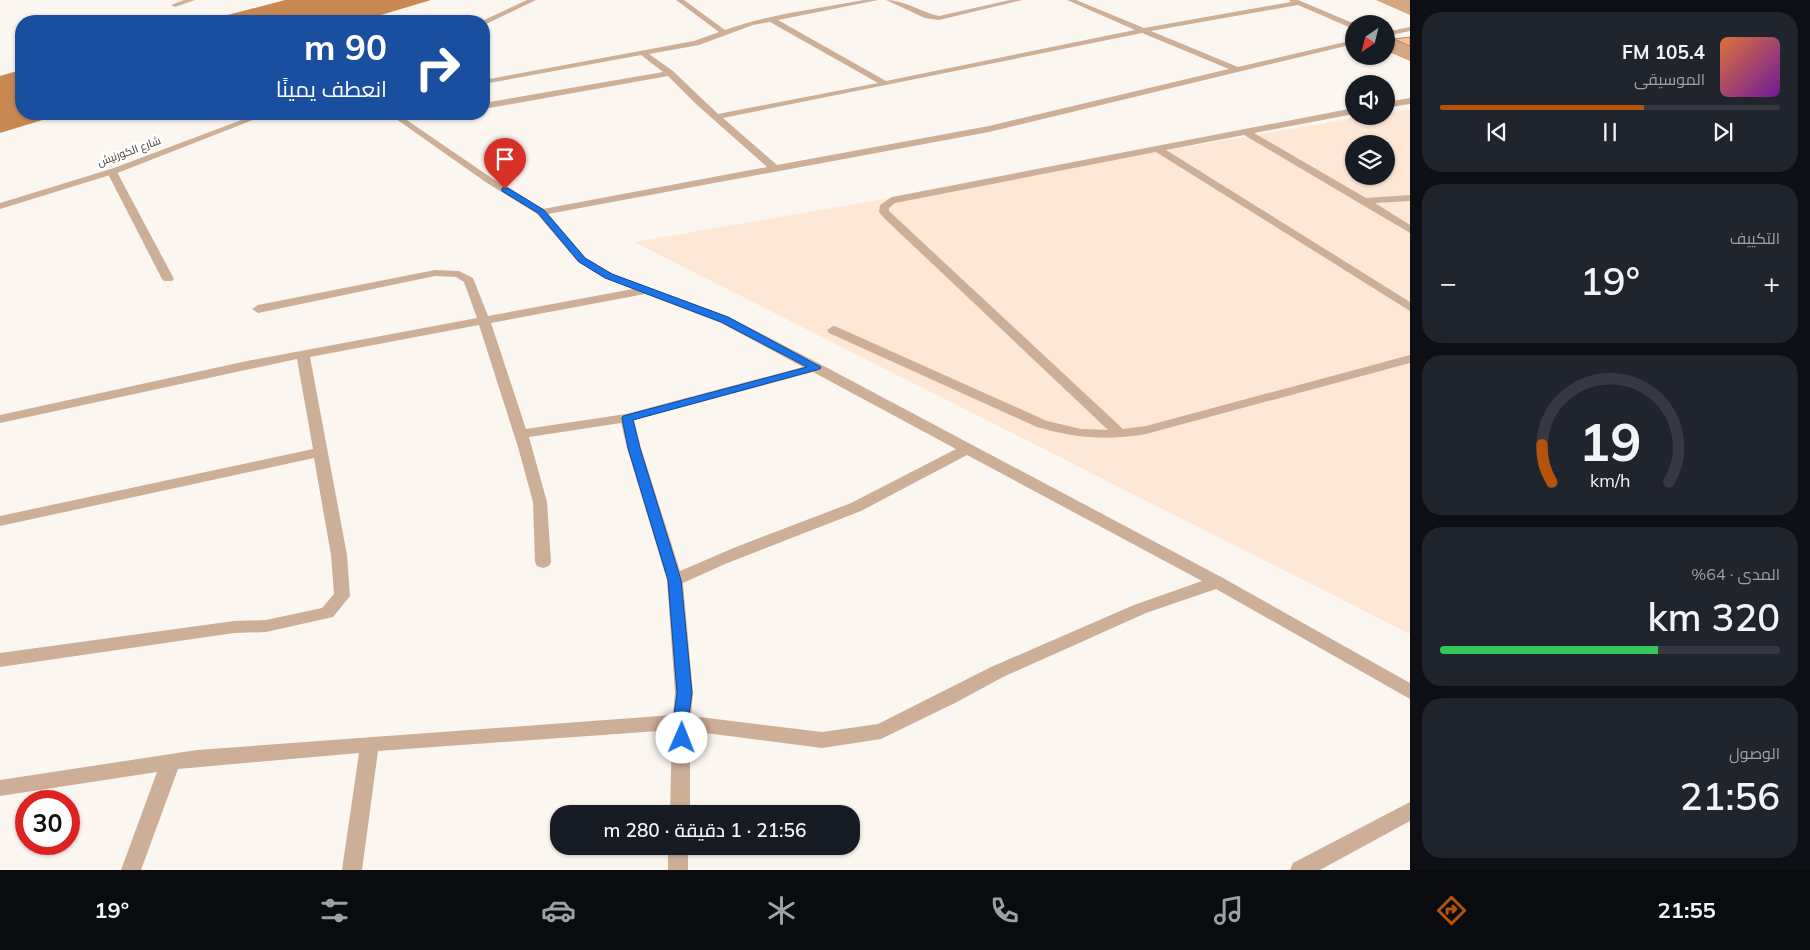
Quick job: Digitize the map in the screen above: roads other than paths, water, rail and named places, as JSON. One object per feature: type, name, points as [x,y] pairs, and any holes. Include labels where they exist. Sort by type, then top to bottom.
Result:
[{"type":"street","points":[[175,6],[192,0]]},
{"type":"street","points":[[490,20],[533,0]]},
{"type":"street","points":[[679,0],[723,32]]},
{"type":"street","points":[[490,81],[696,44],[723,32],[771,19],[860,1],[875,0]]},
{"type":"street","points":[[889,0],[928,16],[939,18],[1019,0]]},
{"type":"street","points":[[1070,0],[1140,31],[1237,70]]},
{"type":"street","points":[[717,117],[1140,31],[1295,2],[1345,22]]},
{"type":"street","points":[[771,19],[885,84]]},
{"type":"street","points":[[1395,32],[1410,29]]},
{"type":"street","points":[[541,212],[989,129],[1345,44]]},
{"type":"street","points":[[643,53],[670,73],[698,102],[774,168]]},
{"type":"street","points":[[490,105],[670,73]]},
{"type":"street","points":[[1395,104],[1410,101]]},
{"type":"street","points":[[1121,435],[888,216],[884,212],[884,208],[892,200],[1160,150],[1345,113]]},
{"type":"street","name":"شارع الكورنيش","points":[[0,206],[112,172],[248,120]]},
{"type":"street","points":[[402,120],[490,181],[541,212],[582,260],[609,276],[725,320],[816,367],[1217,582],[1410,692]]},
{"type":"street","points":[[1245,132],[1410,230]]},
{"type":"street","points":[[1160,150],[1410,307]]},
{"type":"street","points":[[112,172],[168,279]]},
{"type":"street","points":[[1364,201],[1410,198]]},
{"type":"street","points":[[258,309],[435,273],[459,274],[469,280],[521,434],[540,502],[542,562]]},
{"type":"street","points":[[0,419],[303,355],[647,290]]},
{"type":"street","points":[[833,330],[1042,424],[1085,434],[1121,435],[1154,428],[1410,359]]},
{"type":"street","points":[[0,660],[234,626],[266,626],[328,613],[342,596],[338,555],[303,355]]},
{"type":"street","points":[[521,434],[627,418],[816,367]]},
{"type":"street","points":[[627,418],[634,448],[674,580],[684,693],[681,722],[680,805]]},
{"type":"street","points":[[674,580],[741,549],[854,508],[968,449]]},
{"type":"street","points":[[0,521],[320,452]]},
{"type":"street","points":[[0,788],[171,761],[370,744],[681,722],[822,740],[882,731],[997,672],[1140,609],[1217,582]]},
{"type":"street","points":[[352,870],[370,744]]},
{"type":"street","points":[[131,870],[171,761]]},
{"type":"street","points":[[1300,870],[1410,811]]},
{"type":"street","points":[[678,855],[678,870]]}]
